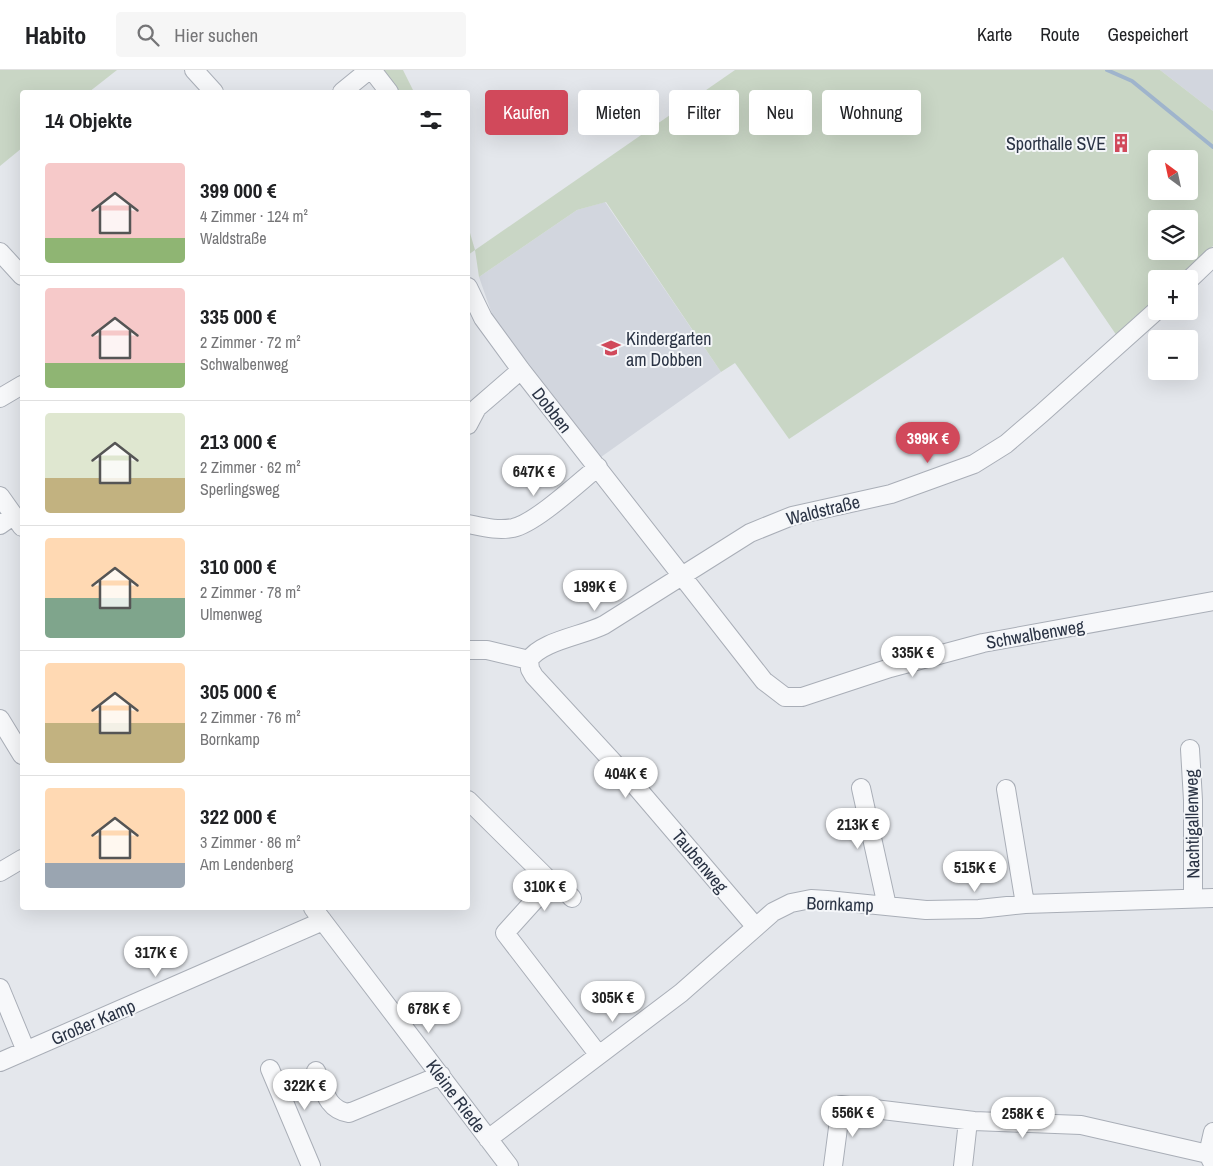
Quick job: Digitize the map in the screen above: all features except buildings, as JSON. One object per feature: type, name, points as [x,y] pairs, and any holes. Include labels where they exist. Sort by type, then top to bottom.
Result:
[{"type":"street","points":[[194,70],[212,90]]},
{"type":"street","points":[[345,90],[371,70],[387,90]]},
{"type":"street","points":[[0,252],[20,274]]},
{"type":"street","points":[[1198,271],[1213,257]]},
{"type":"street","name":"Dobben","points":[[470,291],[483,318],[521,370],[682,574]]},
{"type":"street","name":"Waldstraße","points":[[529,660],[534,652],[542,646],[586,634],[604,625],[682,574],[750,533],[792,516],[890,494],[974,464],[1006,444],[1148,317]]},
{"type":"street","points":[[470,421],[476,408],[521,370]]},
{"type":"street","points":[[0,398],[20,386]]},
{"type":"street","points":[[470,524],[495,530],[529,522],[598,468]]},
{"type":"street","points":[[0,496],[12,522]]},
{"type":"street","name":"Schwalbenweg","points":[[682,574],[764,681],[784,697],[802,697],[821,692],[890,668],[983,643],[1213,602]]},
{"type":"street","points":[[470,650],[487,650],[529,660]]},
{"type":"street","name":"Taubenweg","points":[[529,660],[530,670],[534,676],[638,789],[755,926]]},
{"type":"street","points":[[0,719],[20,752]]},
{"type":"street","name":"Nachtigallenweg","points":[[1190,750],[1194,800],[1194,898]]},
{"type":"street","points":[[861,788],[887,906]]},
{"type":"street","points":[[1006,789],[1026,904]]},
{"type":"street","points":[[470,802],[551,882],[561,886],[572,898]]},
{"type":"street","points":[[0,872],[20,860]]},
{"type":"street","points":[[551,882],[505,933],[598,1054]]},
{"type":"street","name":"Bornkamp","points":[[488,1139],[681,993],[755,926],[773,912],[785,906],[810,899],[926,910],[979,909],[1026,904],[1213,898]]},
{"type":"street","name":"Großer Kamp","points":[[0,1062],[318,914]]},
{"type":"street","name":"Kleine Riede","points":[[318,914],[509,1166]]},
{"type":"street","points":[[0,988],[26,1051]]},
{"type":"street","points":[[270,1069],[311,1166]]},
{"type":"street","points":[[316,1071],[332,1107],[349,1113],[440,1075]]},
{"type":"street","points":[[833,1166],[841,1105],[968,1121],[1081,1126],[1210,1159],[1213,1132]]},
{"type":"street","points":[[963,1166],[968,1121]]},
{"type":"shaded area","points":[[1160,70],[1213,70],[1213,111]]},
{"type":"shaded area","name":"Kindergarten am Dobben","points":[[605,202],[721,372],[601,457],[493,317],[479,277],[577,210]]},
{"type":"green space","points":[[0,70],[117,70],[92,90],[20,90],[20,150],[0,166]]},
{"type":"green space","points":[[383,70],[403,70],[413,90],[396,90]]},
{"type":"green space","points":[[735,70],[1160,70],[1213,111],[1213,246],[1188,270],[1148,270],[1148,307],[1117,336],[1063,257],[789,439],[735,363],[721,372],[606,202],[577,210],[479,277],[475,250],[641,135],[659,135],[659,123],[669,116],[669,135],[739,135],[739,90],[706,90]]},
{"type":"green space","points":[[470,233],[475,250],[470,254]]},
{"type":"waterway","points":[[1107,70],[1132,81],[1213,147]]},
{"type":"place","name":"Sporthalle SVE","points":[[1121,143]]},
{"type":"place","name":"Kindergarten am Dobben","points":[[611,348]]}]
